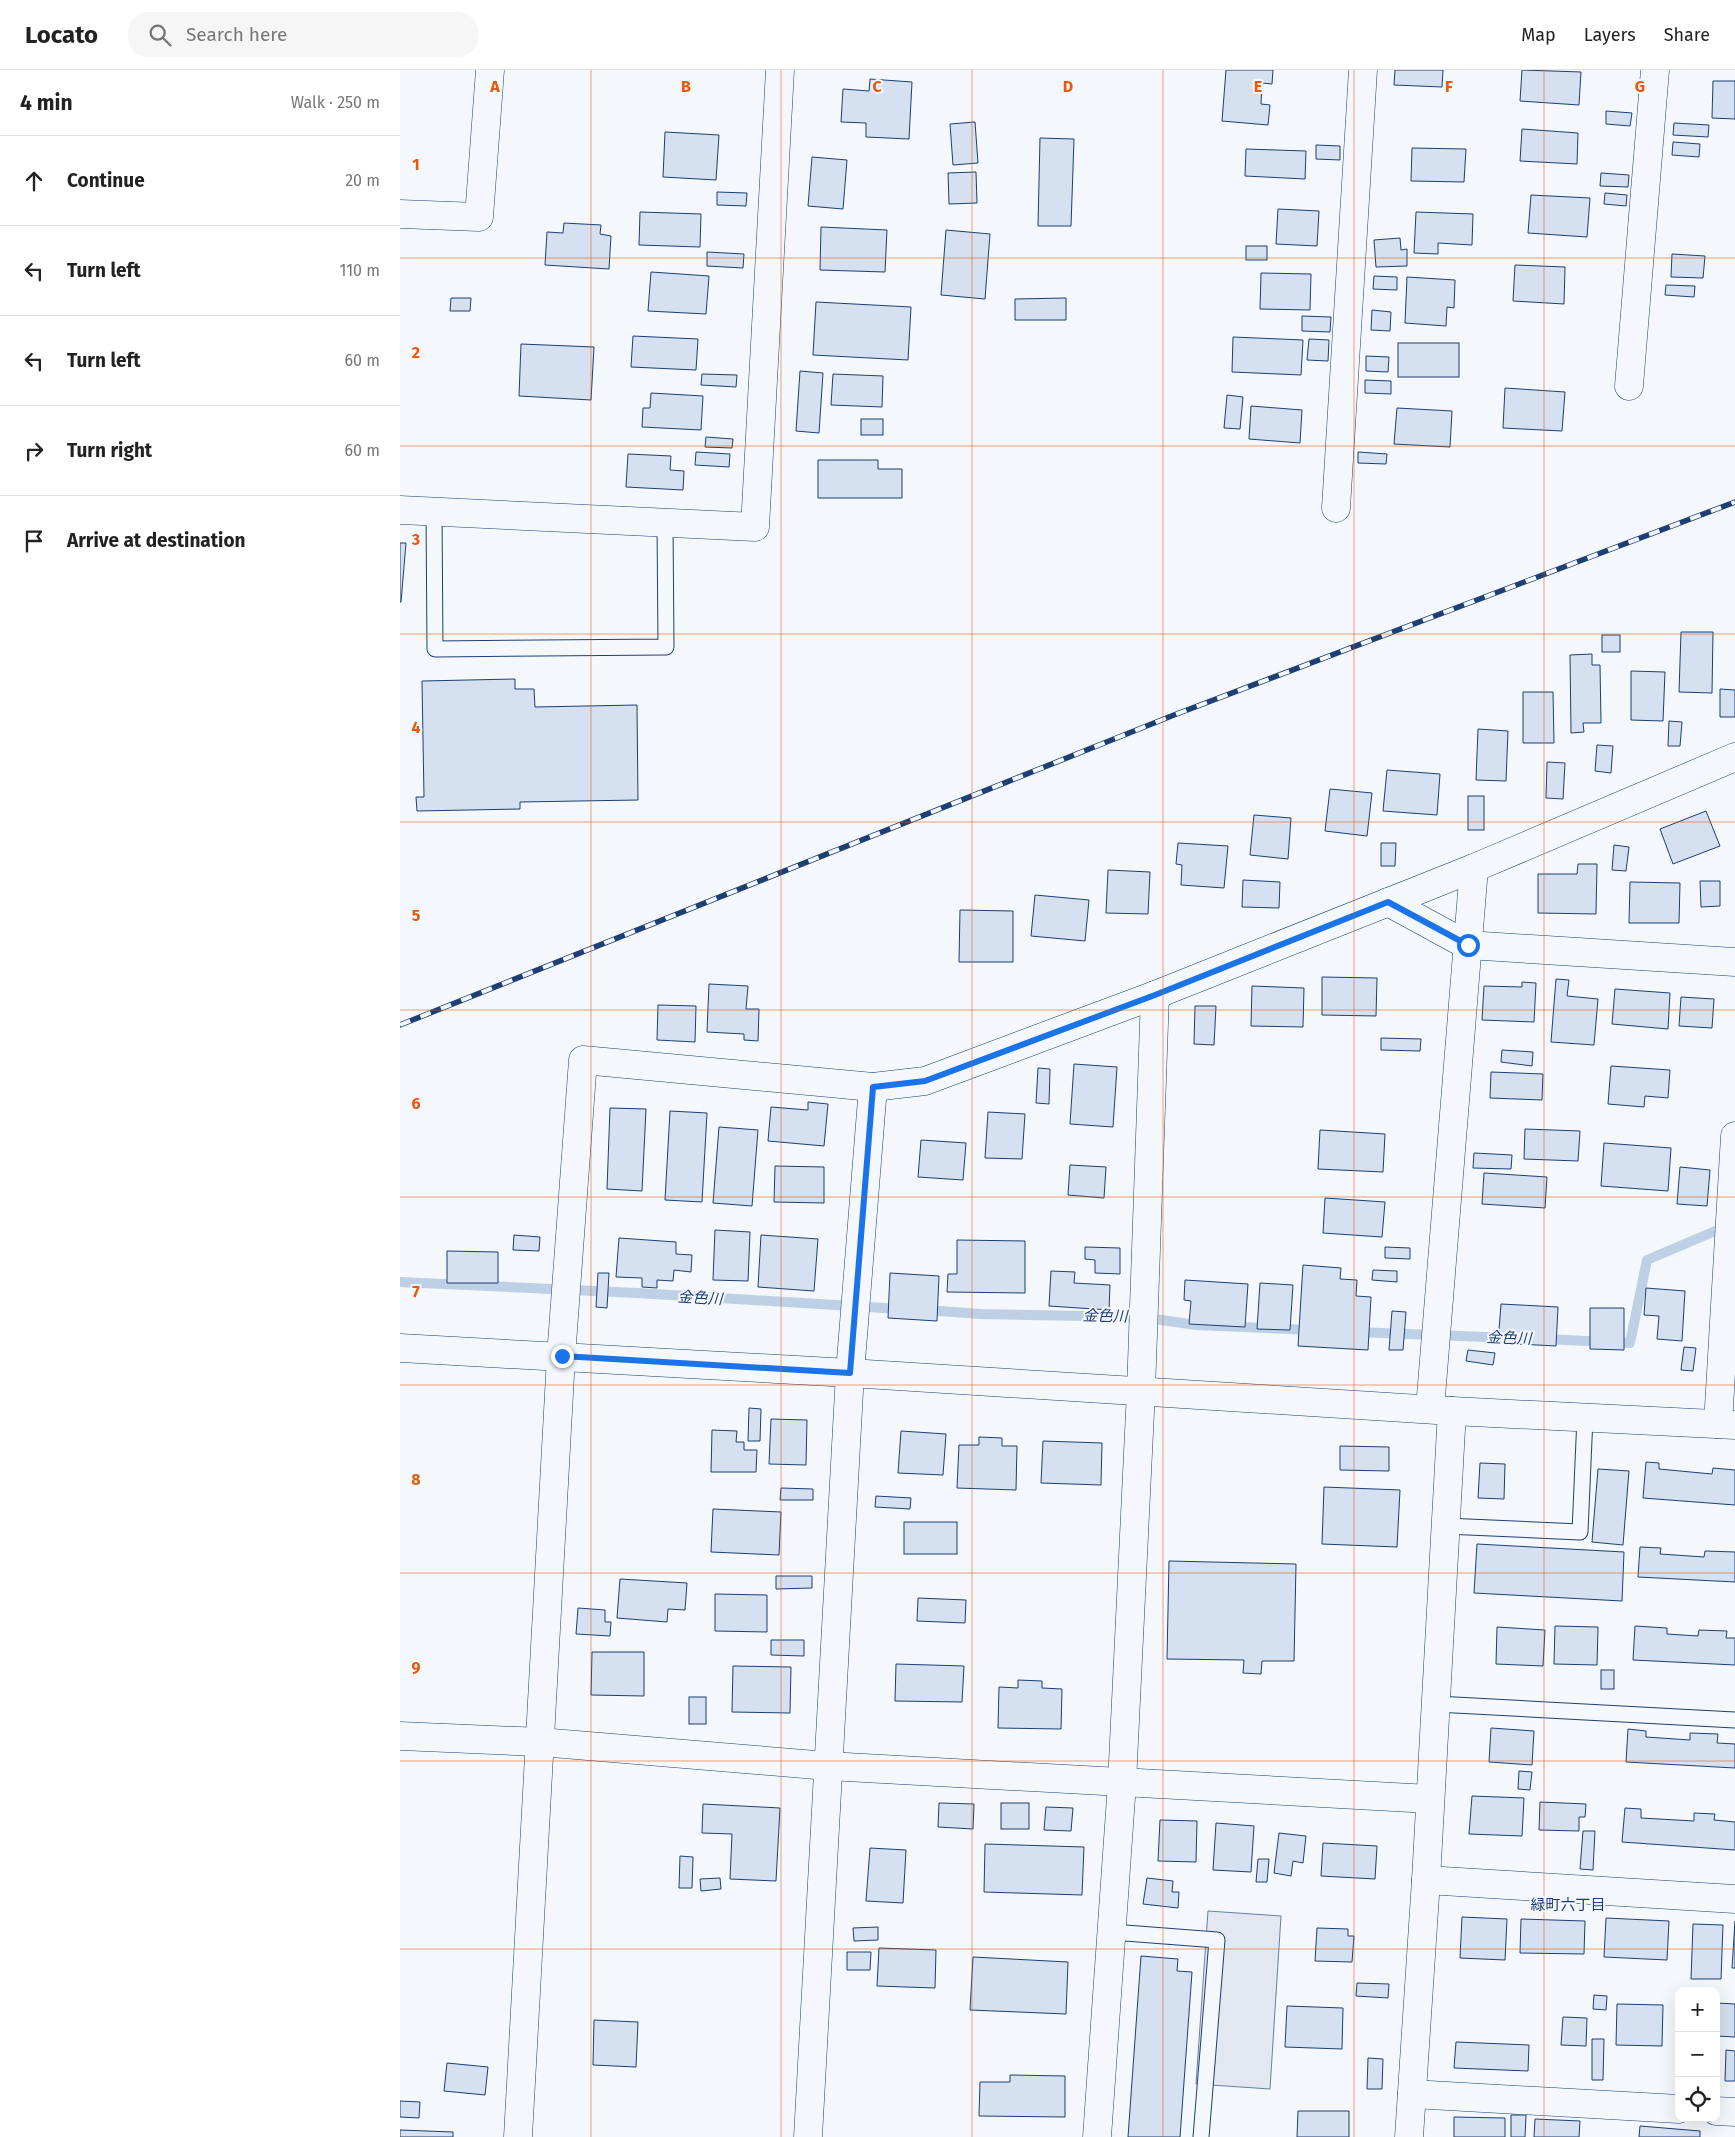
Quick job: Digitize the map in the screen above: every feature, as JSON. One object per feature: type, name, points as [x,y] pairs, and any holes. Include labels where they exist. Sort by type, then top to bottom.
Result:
[{"type":"street","points":[[400,214],[479,217],[490,70]]},
{"type":"street","points":[[400,510],[755,527],[780,70]]},
{"type":"street","points":[[1336,508],[1363,70]]},
{"type":"street","points":[[1629,386],[1656,70]]},
{"type":"street","points":[[518,2137],[562,1356],[583,1060],[873,1087],[925,1081],[1155,995],[1474,868],[1735,758]]},
{"type":"street","points":[[1409,2137],[1426,1880],[1445,1526],[1441,1410],[1474,868]]},
{"type":"street","points":[[1388,902],[1468,945],[1735,962]]},
{"type":"street","points":[[1097,2137],[1122,1783],[1141,1392],[1155,995]]},
{"type":"street","points":[[808,2137],[850,1373],[873,1087]]},
{"type":"street","points":[[400,1348],[850,1373],[1441,1410],[1726,1425],[1735,1136]]},
{"type":"street","points":[[400,1736],[540,1742],[828,1766],[1430,1799]]},
{"type":"street","points":[[1426,1880],[1735,1899]]},
{"type":"street","points":[[1412,2094],[1675,2109]]},
{"type":"street","points":[[1720,2111],[1735,2112]]},
{"type":"lane","points":[[434,512],[435,649],[666,647],[665,523]]},
{"type":"lane","points":[[1445,1526],[1580,1532],[1585,1417]]},
{"type":"lane","points":[[1436,1704],[1735,1720]]},
{"type":"lane","points":[[1112,1932],[1217,1940],[1201,2137]]},
{"type":"shaded area","points":[[1208,1911],[1281,1916],[1270,2089],[1196,2084]]},
{"type":"building","points":[[1226,70],[1273,70],[1272,84],[1262,83],[1261,104],[1270,105],[1268,125],[1222,121]]},
{"type":"building","points":[[1395,70],[1443,70],[1442,87],[1394,85]]},
{"type":"building","points":[[1522,70],[1581,72],[1579,105],[1520,101]]},
{"type":"building","points":[[870,79],[912,82],[909,139],[866,137],[866,123],[841,122],[843,89],[869,91]]},
{"type":"building","points":[[1713,81],[1735,81],[1735,119],[1712,118]]},
{"type":"building","points":[[1606,111],[1632,113],[1630,126],[1606,124]]},
{"type":"building","points":[[975,122],[978,163],[953,165],[950,124]]},
{"type":"building","points":[[1674,123],[1709,125],[1708,137],[1673,135]]},
{"type":"building","points":[[1522,129],[1578,133],[1577,164],[1520,161]]},
{"type":"building","points":[[665,132],[719,135],[716,180],[663,177]]},
{"type":"building","points":[[1040,138],[1074,139],[1071,226],[1038,226]]},
{"type":"building","points":[[1673,142],[1700,144],[1699,157],[1672,155]]},
{"type":"building","points":[[1316,145],[1340,146],[1340,160],[1316,159]]},
{"type":"building","points":[[1412,148],[1466,149],[1464,182],[1411,181]]},
{"type":"building","points":[[1246,149],[1306,151],[1305,179],[1245,176]]},
{"type":"building","points":[[812,157],[847,160],[843,209],[808,206]]},
{"type":"building","points":[[976,172],[977,203],[949,204],[948,173]]},
{"type":"building","points":[[1601,173],[1629,175],[1628,187],[1600,186]]},
{"type":"building","points":[[717,192],[747,193],[746,206],[717,205]]},
{"type":"building","points":[[1605,193],[1627,195],[1626,206],[1604,204]]},
{"type":"building","points":[[1531,195],[1590,198],[1587,237],[1528,233]]},
{"type":"building","points":[[1278,209],[1319,211],[1317,246],[1276,244]]},
{"type":"building","points":[[640,212],[701,214],[700,247],[639,245]]},
{"type":"building","points":[[1416,212],[1473,214],[1472,245],[1438,243],[1438,254],[1414,253]]},
{"type":"building","points":[[564,223],[601,225],[600,234],[611,236],[609,269],[545,265],[547,232],[563,233]]},
{"type":"building","points":[[821,227],[887,230],[885,272],[820,270]]},
{"type":"building","points":[[946,230],[990,234],[985,299],[941,295]]},
{"type":"building","points":[[1400,238],[1401,250],[1407,249],[1407,266],[1376,267],[1374,240]]},
{"type":"building","points":[[1246,246],[1267,246],[1267,260],[1246,260]]},
{"type":"building","points":[[707,252],[744,254],[743,268],[707,266]]},
{"type":"building","points":[[1672,254],[1705,256],[1703,278],[1671,277]]},
{"type":"building","points":[[1515,265],[1565,267],[1564,304],[1513,301]]},
{"type":"building","points":[[651,272],[709,276],[706,314],[648,311]]},
{"type":"building","points":[[1261,273],[1311,274],[1310,310],[1260,309]]},
{"type":"building","points":[[1374,276],[1397,277],[1397,290],[1373,289]]},
{"type":"building","points":[[1407,277],[1455,280],[1454,308],[1447,307],[1446,326],[1405,323]]},
{"type":"building","points":[[1666,285],[1695,286],[1694,297],[1665,295]]},
{"type":"building","points":[[451,298],[471,298],[470,311],[450,311]]},
{"type":"building","points":[[1066,298],[1066,320],[1015,320],[1015,299]]},
{"type":"building","points":[[816,302],[911,307],[908,360],[813,355]]},
{"type":"building","points":[[1372,310],[1391,312],[1390,331],[1371,330]]},
{"type":"building","points":[[1302,316],[1331,317],[1330,332],[1302,331]]},
{"type":"building","points":[[633,336],[698,339],[696,370],[631,367]]},
{"type":"building","points":[[1233,337],[1303,340],[1301,375],[1232,372]]},
{"type":"building","points":[[1309,339],[1329,340],[1328,361],[1307,360]]},
{"type":"building","points":[[1398,343],[1459,343],[1459,377],[1398,377]]},
{"type":"building","points":[[521,344],[594,347],[591,400],[519,396]]},
{"type":"building","points":[[1366,356],[1389,357],[1388,372],[1366,371]]},
{"type":"building","points":[[800,371],[823,373],[819,433],[796,431]]},
{"type":"building","points":[[702,374],[737,375],[736,387],[701,385]]},
{"type":"building","points":[[833,374],[883,376],[882,407],[831,405]]},
{"type":"building","points":[[1365,380],[1391,381],[1391,394],[1365,393]]},
{"type":"building","points":[[1505,388],[1565,392],[1562,431],[1503,428]]},
{"type":"building","points":[[651,393],[703,396],[701,430],[642,427],[643,408],[650,408]]},
{"type":"building","points":[[1227,395],[1243,397],[1240,429],[1224,428]]},
{"type":"building","points":[[1251,406],[1302,410],[1300,443],[1249,439]]},
{"type":"building","points":[[1397,408],[1452,411],[1450,447],[1394,444]]},
{"type":"building","points":[[861,419],[883,419],[883,435],[861,435]]},
{"type":"building","points":[[706,437],[733,439],[732,448],[705,447]]},
{"type":"building","points":[[696,452],[730,454],[729,467],[695,465]]},
{"type":"building","points":[[1358,452],[1387,454],[1386,464],[1358,463]]},
{"type":"building","points":[[628,454],[671,456],[670,470],[684,471],[683,490],[626,487]]},
{"type":"building","points":[[818,460],[878,460],[878,469],[902,469],[902,498],[818,498]]},
{"type":"building","points":[[400,543],[406,543],[401,602],[400,602]]},
{"type":"building","points":[[1681,632],[1713,632],[1712,693],[1679,692]]},
{"type":"building","points":[[1602,635],[1620,635],[1620,652],[1602,652]]},
{"type":"building","points":[[1592,654],[1592,665],[1600,665],[1601,723],[1583,723],[1584,732],[1571,733],[1570,655]]},
{"type":"building","points":[[1631,671],[1665,672],[1663,721],[1631,720]]},
{"type":"building","points":[[515,679],[515,689],[534,689],[535,707],[637,705],[638,800],[520,802],[520,809],[417,811],[416,797],[424,797],[422,681]]},
{"type":"building","points":[[1720,689],[1735,690],[1735,717],[1720,717]]},
{"type":"building","points":[[1523,692],[1553,692],[1554,743],[1523,743]]},
{"type":"building","points":[[1669,721],[1682,722],[1680,746],[1668,746]]},
{"type":"building","points":[[1478,729],[1508,731],[1506,781],[1476,780]]},
{"type":"building","points":[[1597,745],[1613,746],[1611,773],[1595,771]]},
{"type":"building","points":[[1547,762],[1565,763],[1563,799],[1546,798]]},
{"type":"building","points":[[1387,770],[1440,774],[1437,815],[1383,811]]},
{"type":"building","points":[[1330,789],[1372,793],[1367,836],[1325,831]]},
{"type":"building","points":[[1468,796],[1484,796],[1484,830],[1468,830]]},
{"type":"building","points":[[1706,811],[1720,846],[1673,864],[1660,829]]},
{"type":"building","points":[[1254,815],[1291,818],[1288,859],[1250,855]]},
{"type":"building","points":[[1178,843],[1228,846],[1224,888],[1181,885],[1182,865],[1176,864]]},
{"type":"building","points":[[1381,843],[1396,843],[1395,866],[1381,866]]},
{"type":"building","points":[[1614,845],[1629,847],[1626,871],[1612,870]]},
{"type":"building","points":[[1578,864],[1597,864],[1596,914],[1538,913],[1538,874],[1577,874]]},
{"type":"building","points":[[1108,870],[1150,872],[1148,914],[1106,913]]},
{"type":"building","points":[[1243,880],[1280,882],[1279,908],[1242,907]]},
{"type":"building","points":[[1700,881],[1720,881],[1720,906],[1701,907]]},
{"type":"building","points":[[1630,882],[1680,883],[1679,923],[1629,923]]},
{"type":"building","points":[[1035,895],[1089,900],[1085,941],[1031,936]]},
{"type":"building","points":[[960,910],[1013,911],[1013,962],[959,962]]},
{"type":"building","points":[[1322,977],[1377,978],[1376,1016],[1322,1015]]},
{"type":"building","points":[[1556,979],[1569,980],[1567,996],[1598,999],[1594,1045],[1551,1042]]},
{"type":"building","points":[[1522,982],[1536,983],[1534,1022],[1482,1020],[1484,986],[1522,987]]},
{"type":"building","points":[[709,984],[748,986],[746,1009],[759,1009],[758,1041],[744,1040],[744,1034],[707,1032]]},
{"type":"building","points":[[1252,986],[1304,988],[1303,1027],[1251,1026]]},
{"type":"building","points":[[1615,989],[1670,993],[1668,1029],[1612,1024]]},
{"type":"building","points":[[1681,997],[1714,999],[1712,1028],[1679,1026]]},
{"type":"building","points":[[658,1005],[696,1006],[695,1042],[657,1040]]},
{"type":"building","points":[[1195,1006],[1216,1006],[1214,1045],[1194,1044]]},
{"type":"building","points":[[1381,1038],[1421,1039],[1420,1051],[1381,1050]]},
{"type":"building","points":[[1502,1050],[1533,1052],[1532,1066],[1501,1062]]},
{"type":"building","points":[[1074,1064],[1117,1067],[1113,1127],[1070,1124]]},
{"type":"building","points":[[1611,1066],[1670,1070],[1668,1098],[1645,1096],[1644,1107],[1608,1104]]},
{"type":"building","points":[[1038,1068],[1050,1069],[1049,1104],[1036,1103]]},
{"type":"building","points":[[1491,1072],[1543,1074],[1542,1100],[1490,1098]]},
{"type":"building","points":[[808,1102],[828,1104],[824,1146],[768,1141],[771,1107],[808,1110]]},
{"type":"building","points":[[610,1108],[646,1109],[642,1191],[607,1189]]},
{"type":"building","points":[[670,1111],[707,1113],[702,1202],[665,1200]]},
{"type":"building","points":[[988,1112],[1025,1114],[1022,1159],[985,1158]]},
{"type":"building","points":[[719,1127],[758,1130],[752,1206],[713,1203]]},
{"type":"building","points":[[1525,1129],[1580,1131],[1578,1161],[1524,1159]]},
{"type":"building","points":[[1320,1130],[1385,1134],[1383,1172],[1318,1169]]},
{"type":"building","points":[[921,1140],[966,1143],[963,1180],[918,1177]]},
{"type":"building","points":[[1604,1143],[1671,1148],[1668,1191],[1601,1186]]},
{"type":"building","points":[[1474,1153],[1512,1155],[1511,1169],[1473,1168]]},
{"type":"building","points":[[1070,1165],[1106,1167],[1104,1198],[1068,1195]]},
{"type":"building","points":[[775,1166],[824,1167],[824,1203],[774,1202]]},
{"type":"building","points":[[1680,1167],[1710,1170],[1707,1206],[1677,1204]]},
{"type":"building","points":[[1484,1173],[1547,1177],[1545,1208],[1482,1204]]},
{"type":"building","points":[[1325,1198],[1385,1202],[1382,1237],[1323,1233]]},
{"type":"building","points":[[715,1230],[750,1232],[748,1281],[713,1280]]},
{"type":"building","points":[[514,1235],[540,1237],[539,1251],[513,1250]]},
{"type":"building","points":[[761,1235],[818,1239],[814,1291],[758,1287]]},
{"type":"building","points":[[619,1238],[676,1242],[676,1254],[692,1255],[691,1272],[674,1270],[673,1281],[657,1280],[657,1288],[642,1287],[642,1278],[616,1277]]},
{"type":"building","points":[[957,1240],[1025,1241],[1025,1293],[947,1292],[948,1274],[957,1274]]},
{"type":"building","points":[[1085,1247],[1120,1248],[1120,1274],[1095,1273],[1095,1260],[1085,1259]]},
{"type":"building","points":[[1385,1247],[1410,1248],[1410,1259],[1385,1258]]},
{"type":"building","points":[[447,1251],[498,1252],[498,1283],[447,1283]]},
{"type":"building","points":[[1303,1265],[1341,1268],[1340,1279],[1357,1280],[1356,1296],[1371,1297],[1368,1350],[1298,1346]]},
{"type":"building","points":[[1373,1270],[1397,1271],[1397,1282],[1372,1280]]},
{"type":"building","points":[[1051,1271],[1075,1272],[1074,1283],[1110,1285],[1109,1310],[1049,1306]]},
{"type":"building","points":[[598,1273],[609,1273],[607,1308],[596,1307]]},
{"type":"building","points":[[890,1273],[939,1276],[937,1321],[888,1318]]},
{"type":"building","points":[[1185,1280],[1248,1284],[1245,1327],[1189,1324],[1191,1301],[1184,1300]]},
{"type":"building","points":[[1260,1283],[1293,1285],[1290,1330],[1257,1329]]},
{"type":"building","points":[[1646,1288],[1685,1291],[1682,1341],[1657,1339],[1659,1316],[1644,1315]]},
{"type":"building","points":[[1501,1304],[1558,1307],[1556,1346],[1498,1343]]},
{"type":"building","points":[[1590,1308],[1624,1308],[1624,1350],[1590,1349]]},
{"type":"building","points":[[1392,1311],[1406,1312],[1403,1350],[1389,1350]]},
{"type":"building","points":[[1684,1347],[1696,1348],[1693,1371],[1681,1370]]},
{"type":"building","points":[[1468,1350],[1495,1353],[1493,1365],[1466,1361]]},
{"type":"building","points":[[749,1408],[761,1409],[760,1441],[748,1441]]},
{"type":"building","points":[[771,1419],[807,1420],[806,1465],[769,1464]]},
{"type":"building","points":[[712,1430],[737,1431],[736,1442],[744,1442],[744,1450],[757,1450],[756,1472],[711,1472]]},
{"type":"building","points":[[901,1431],[946,1434],[943,1475],[898,1473]]},
{"type":"building","points":[[979,1437],[1002,1438],[1002,1446],[1017,1446],[1016,1490],[957,1488],[959,1445],[979,1445]]},
{"type":"building","points":[[1043,1441],[1102,1443],[1101,1485],[1041,1483]]},
{"type":"building","points":[[1340,1446],[1389,1447],[1389,1471],[1340,1470]]},
{"type":"building","points":[[1646,1462],[1659,1463],[1659,1469],[1712,1474],[1713,1468],[1735,1470],[1735,1505],[1643,1498]]},
{"type":"building","points":[[1480,1463],[1505,1464],[1504,1499],[1478,1498]]},
{"type":"building","points":[[1598,1469],[1629,1471],[1623,1545],[1592,1542]]},
{"type":"building","points":[[1324,1487],[1400,1490],[1397,1547],[1322,1544]]},
{"type":"building","points":[[781,1488],[813,1489],[813,1500],[780,1500]]},
{"type":"building","points":[[876,1496],[911,1498],[910,1509],[875,1507]]},
{"type":"building","points":[[713,1509],[781,1512],[779,1555],[711,1552]]},
{"type":"building","points":[[904,1522],[957,1522],[957,1554],[904,1554]]},
{"type":"building","points":[[1477,1544],[1624,1552],[1622,1601],[1474,1593]]},
{"type":"building","points":[[1640,1547],[1661,1548],[1660,1554],[1704,1557],[1705,1551],[1735,1552],[1735,1582],[1638,1577]]},
{"type":"building","points":[[1169,1561],[1296,1564],[1294,1661],[1262,1661],[1261,1674],[1243,1673],[1244,1660],[1167,1659]]},
{"type":"building","points":[[776,1576],[812,1576],[812,1588],[776,1589]]},
{"type":"building","points":[[620,1579],[687,1583],[685,1610],[668,1609],[667,1622],[617,1618]]},
{"type":"building","points":[[715,1594],[767,1595],[767,1632],[715,1631]]},
{"type":"building","points":[[918,1598],[966,1600],[965,1623],[917,1621]]},
{"type":"building","points":[[578,1608],[605,1610],[605,1622],[611,1622],[610,1636],[576,1634]]},
{"type":"building","points":[[1555,1626],[1598,1627],[1597,1665],[1554,1664]]},
{"type":"building","points":[[1635,1626],[1667,1628],[1667,1634],[1698,1636],[1699,1630],[1727,1631],[1726,1638],[1735,1638],[1735,1665],[1633,1660]]},
{"type":"building","points":[[1497,1627],[1545,1630],[1543,1666],[1496,1664]]},
{"type":"building","points":[[771,1640],[804,1640],[804,1656],[771,1655]]},
{"type":"building","points":[[592,1652],[644,1652],[644,1696],[591,1695]]},
{"type":"building","points":[[896,1664],[964,1666],[962,1702],[895,1701]]},
{"type":"building","points":[[733,1666],[791,1667],[790,1713],[732,1712]]},
{"type":"building","points":[[1601,1670],[1614,1670],[1614,1689],[1601,1689]]},
{"type":"building","points":[[1018,1680],[1042,1681],[1042,1688],[1062,1689],[1061,1729],[998,1728],[999,1687],[1018,1688]]},
{"type":"building","points":[[689,1697],[706,1697],[706,1724],[689,1724]]},
{"type":"building","points":[[1491,1728],[1534,1731],[1532,1765],[1489,1762]]},
{"type":"building","points":[[1628,1729],[1646,1731],[1646,1737],[1690,1740],[1690,1733],[1718,1734],[1717,1743],[1735,1744],[1735,1768],[1626,1762]]},
{"type":"building","points":[[1519,1771],[1532,1772],[1530,1790],[1518,1789]]},
{"type":"building","points":[[1472,1796],[1524,1798],[1522,1836],[1469,1834]]},
{"type":"building","points":[[1540,1802],[1586,1804],[1585,1817],[1579,1817],[1579,1831],[1539,1830]]},
{"type":"building","points":[[939,1803],[974,1804],[973,1829],[938,1827]]},
{"type":"building","points":[[1001,1803],[1029,1803],[1029,1829],[1001,1829]]},
{"type":"building","points":[[703,1804],[780,1808],[776,1881],[730,1879],[732,1834],[702,1833]]},
{"type":"building","points":[[1046,1807],[1073,1808],[1071,1831],[1044,1830]]},
{"type":"building","points":[[1625,1808],[1641,1809],[1641,1818],[1694,1821],[1694,1813],[1715,1814],[1714,1820],[1735,1822],[1735,1850],[1622,1842]]},
{"type":"building","points":[[1160,1820],[1197,1821],[1196,1862],[1158,1861]]},
{"type":"building","points":[[1216,1823],[1254,1826],[1251,1872],[1213,1870]]},
{"type":"building","points":[[1583,1831],[1595,1831],[1593,1870],[1580,1869]]},
{"type":"building","points":[[1279,1833],[1306,1836],[1303,1863],[1293,1861],[1291,1876],[1274,1873]]},
{"type":"building","points":[[1323,1843],[1377,1846],[1375,1879],[1321,1876]]},
{"type":"building","points":[[985,1844],[1084,1847],[1082,1895],[984,1892]]},
{"type":"building","points":[[870,1848],[906,1850],[903,1903],[866,1901]]},
{"type":"building","points":[[680,1856],[693,1857],[692,1888],[679,1888]]},
{"type":"building","points":[[1258,1859],[1269,1859],[1267,1882],[1256,1882]]},
{"type":"building","points":[[720,1878],[721,1889],[701,1891],[700,1879]]},
{"type":"building","points":[[1147,1878],[1173,1881],[1172,1892],[1179,1892],[1178,1908],[1143,1904]]},
{"type":"building","points":[[1462,1917],[1507,1919],[1505,1960],[1460,1958]]},
{"type":"building","points":[[1606,1918],[1669,1921],[1667,1960],[1604,1957]]},
{"type":"building","points":[[1521,1919],[1585,1921],[1584,1954],[1520,1953]]},
{"type":"building","points":[[1735,1921],[1735,1968],[1732,1968]]},
{"type":"building","points":[[1693,1924],[1723,1925],[1721,1979],[1691,1979]]},
{"type":"building","points":[[878,1927],[878,1940],[854,1941],[853,1928]]},
{"type":"building","points":[[1317,1928],[1348,1929],[1348,1936],[1354,1936],[1352,1962],[1315,1961]]},
{"type":"building","points":[[879,1948],[936,1950],[935,1988],[877,1986]]},
{"type":"building","points":[[847,1952],[871,1952],[870,1970],[847,1970]]},
{"type":"building","points":[[1141,1956],[1178,1959],[1177,1971],[1192,1972],[1180,2137],[1128,2137]]},
{"type":"building","points":[[973,1957],[1068,1962],[1066,2014],[970,2010]]},
{"type":"building","points":[[1357,1983],[1389,1984],[1388,1998],[1356,1996]]},
{"type":"building","points":[[1594,1995],[1607,1996],[1606,2010],[1593,2009]]},
{"type":"building","points":[[1720,2003],[1735,2004],[1735,2037],[1720,2036]]},
{"type":"building","points":[[1617,2004],[1663,2005],[1662,2046],[1616,2045]]},
{"type":"building","points":[[1287,2006],[1343,2008],[1342,2049],[1285,2047]]},
{"type":"building","points":[[1563,2017],[1587,2018],[1586,2046],[1561,2045]]},
{"type":"building","points":[[594,2020],[638,2022],[636,2067],[593,2065]]},
{"type":"building","points":[[1592,2039],[1604,2039],[1603,2080],[1592,2080]]},
{"type":"building","points":[[1456,2042],[1529,2045],[1528,2071],[1454,2068]]},
{"type":"building","points":[[1726,2050],[1735,2051],[1735,2081],[1725,2081]]},
{"type":"building","points":[[1368,2058],[1383,2059],[1382,2089],[1367,2089]]},
{"type":"building","points":[[447,2063],[488,2067],[485,2095],[444,2091]]},
{"type":"building","points":[[1010,2075],[1065,2076],[1065,2117],[979,2116],[980,2082],[1010,2082]]},
{"type":"building","points":[[400,2101],[420,2102],[419,2118],[400,2117]]},
{"type":"building","points":[[1298,2111],[1349,2111],[1349,2137],[1297,2137]]},
{"type":"building","points":[[1511,2115],[1526,2115],[1525,2137],[1511,2137]]},
{"type":"building","points":[[1454,2117],[1505,2118],[1505,2137],[1454,2137]]},
{"type":"building","points":[[1535,2119],[1580,2121],[1579,2137],[1534,2137]]},
{"type":"building","points":[[1640,2126],[1700,2131],[1700,2137],[1639,2137]]},
{"type":"building","points":[[400,2130],[453,2132],[453,2137],[400,2137]]},
{"type":"waterway","name":"金色川","points":[[1544,1339],[1630,1343],[1647,1260],[1727,1226]]},
{"type":"waterway","name":"金色川","points":[[400,1282],[637,1293],[900,1309]]},
{"type":"waterway","name":"金色川","points":[[925,1310],[981,1314],[1141,1317],[1196,1325],[1312,1330]]},
{"type":"waterway","name":"金色川","points":[[1356,1332],[1512,1338]]},
{"type":"railway","points":[[400,1025],[1174,715],[1735,502]]},
{"type":"district","name":"緑町六丁目","points":[[1568,1905]]},
{"type":"route","points":[[562,1356],[850,1373],[873,1087],[925,1081],[1155,995],[1388,902],[1468,945]]}]
